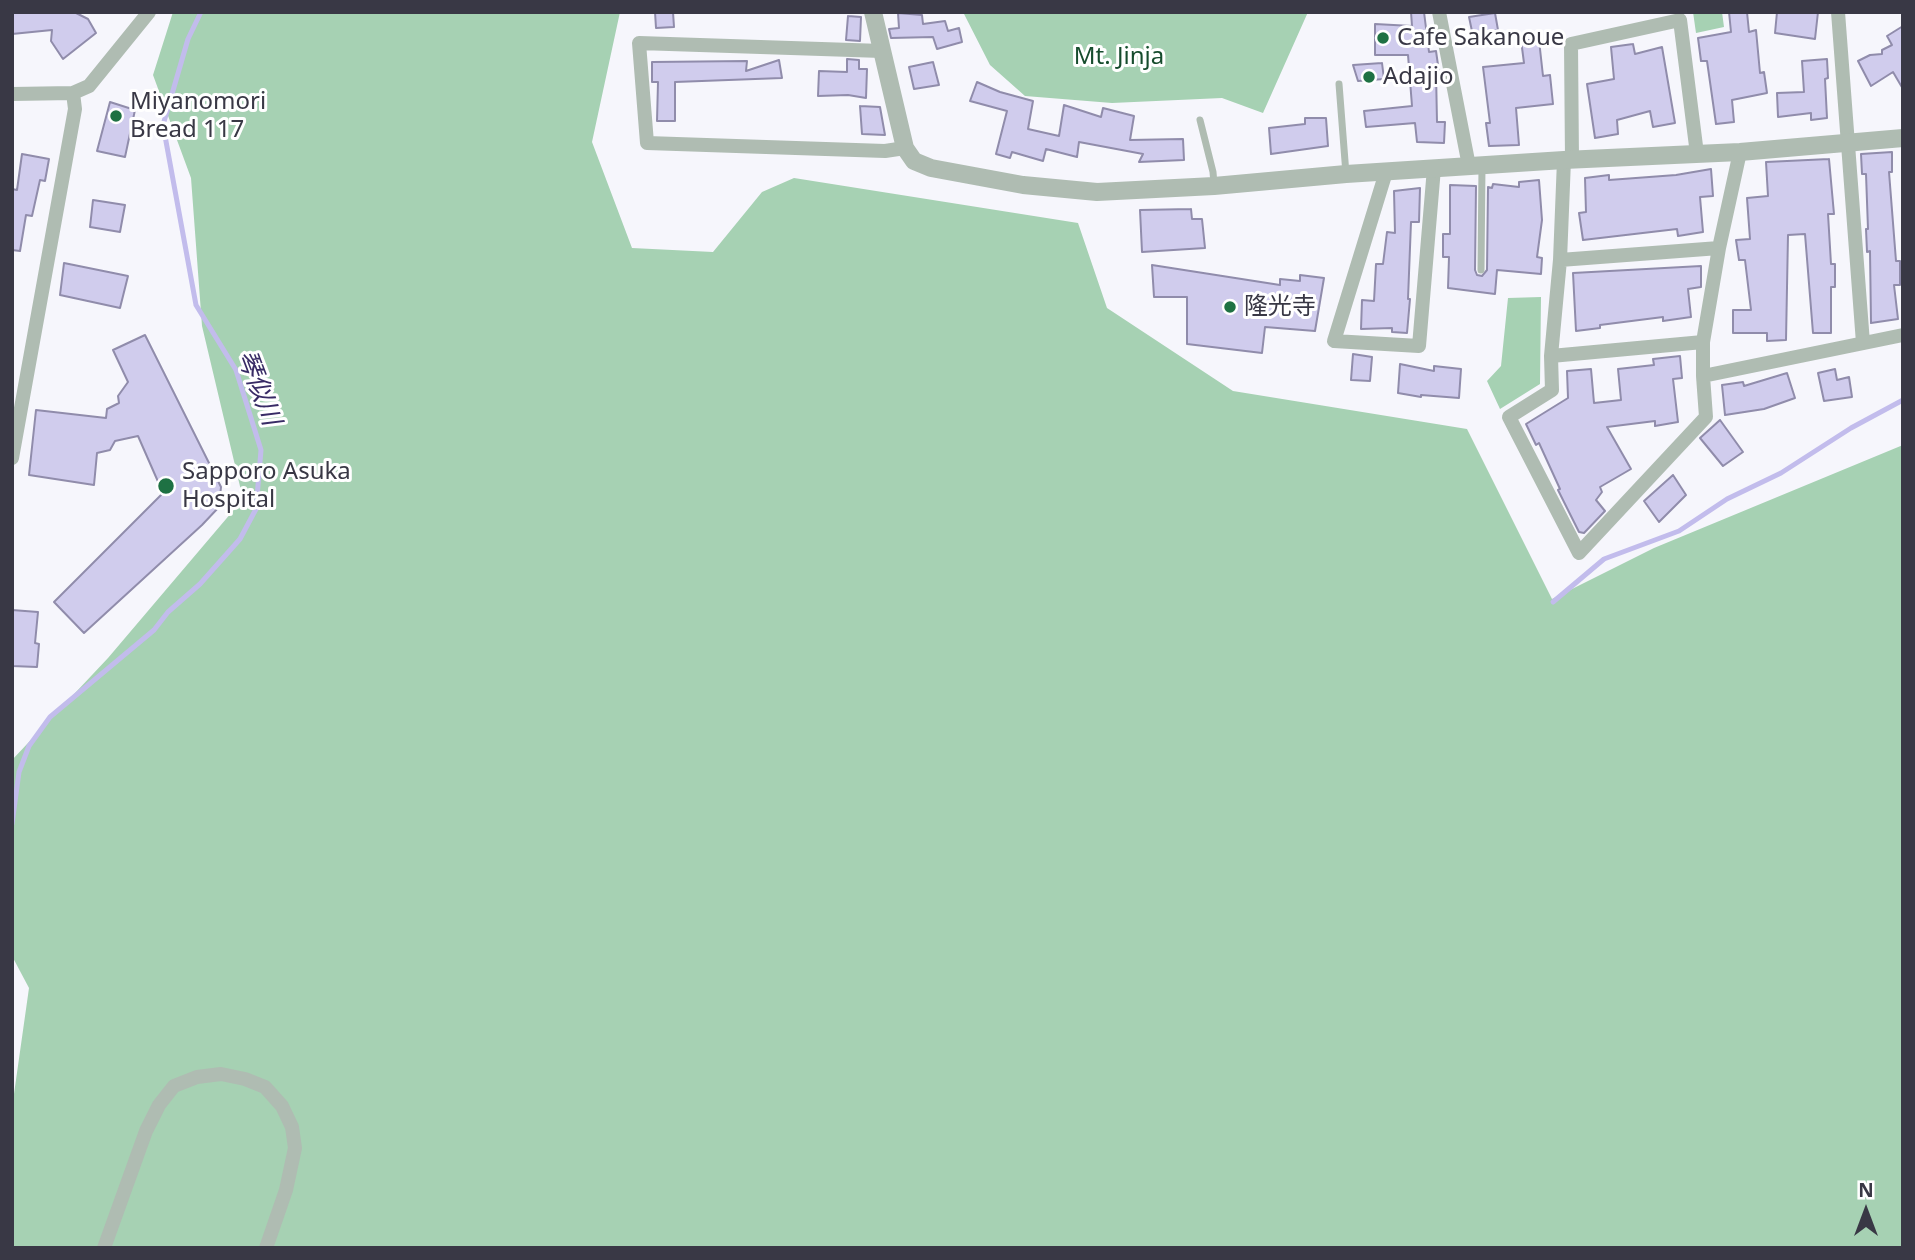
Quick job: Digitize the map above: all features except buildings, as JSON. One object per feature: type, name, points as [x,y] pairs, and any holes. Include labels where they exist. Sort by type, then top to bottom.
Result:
[{"type":"street","points":[[12,94],[73,93],[89,86],[149,12]]},
{"type":"street","points":[[873,12],[905,148],[914,161],[931,167],[1023,185],[1097,192],[1214,186],[1346,174],[1740,152],[1903,138]]},
{"type":"street","points":[[1439,12],[1476,165]]},
{"type":"street","points":[[1839,12],[1863,342]]},
{"type":"street","points":[[1697,154],[1680,20],[1571,44],[1568,160],[1551,356],[1552,390],[1509,417],[1579,553],[1706,417],[1703,342],[1719,248],[1740,152]]},
{"type":"street","points":[[882,51],[639,43],[647,143],[885,151],[905,148]]},
{"type":"street","points":[[12,458],[75,109],[73,93]]},
{"type":"street","points":[[1386,172],[1334,341],[1419,346],[1434,168]]},
{"type":"street","points":[[1560,260],[1719,248]]},
{"type":"street","points":[[1703,376],[1903,335]]},
{"type":"street","points":[[1551,356],[1703,342]]},
{"type":"street","points":[[104,1248],[146,1131],[159,1105],[174,1086],[197,1076],[221,1074],[265,1087],[282,1106],[292,1127],[295,1148],[286,1190],[266,1248]]},
{"type":"lane","points":[[1339,84],[1346,174]]},
{"type":"lane","points":[[1200,120],[1214,186]]},
{"type":"lane","points":[[1476,165],[1481,270]]},
{"type":"green space","points":[[173,12],[620,12],[592,142],[632,248],[713,252],[762,192],[794,178],[1078,223],[1107,308],[1233,391],[1467,429],[1552,599],[1654,548],[1903,445],[1903,1248],[12,1248],[12,1108],[29,988],[12,956],[12,760],[108,658],[243,499],[202,326],[191,178],[153,75]]},
{"type":"green space","name":"Mt. Jinja","points":[[963,12],[1308,12],[1263,113],[1222,98],[1112,103],[1025,96],[990,65]]},
{"type":"green space","points":[[1693,12],[1722,12],[1724,27],[1696,33]]},
{"type":"green space","points":[[1541,297],[1540,384],[1500,409],[1487,381],[1501,366],[1508,298]]},
{"type":"waterway","name":"琴似川","points":[[12,824],[19,772],[29,746],[50,717],[154,630],[168,612],[200,584],[240,539],[256,509],[261,450],[236,370],[196,305],[163,125],[188,39],[201,12]]},
{"type":"waterway","points":[[1553,602],[1604,559],[1679,531],[1727,499],[1781,473],[1851,428],[1903,400]]},
{"type":"place","name":"Cafe Sakanoue","points":[[1383,38]]},
{"type":"place","name":"Adajio","points":[[1369,77]]},
{"type":"place","name":"Miyanomori Bread 117","points":[[116,116]]},
{"type":"place","name":"隆光寺","points":[[1230,307]]},
{"type":"place","name":"Sapporo Asuka Hospital","points":[[166,486]]}]
